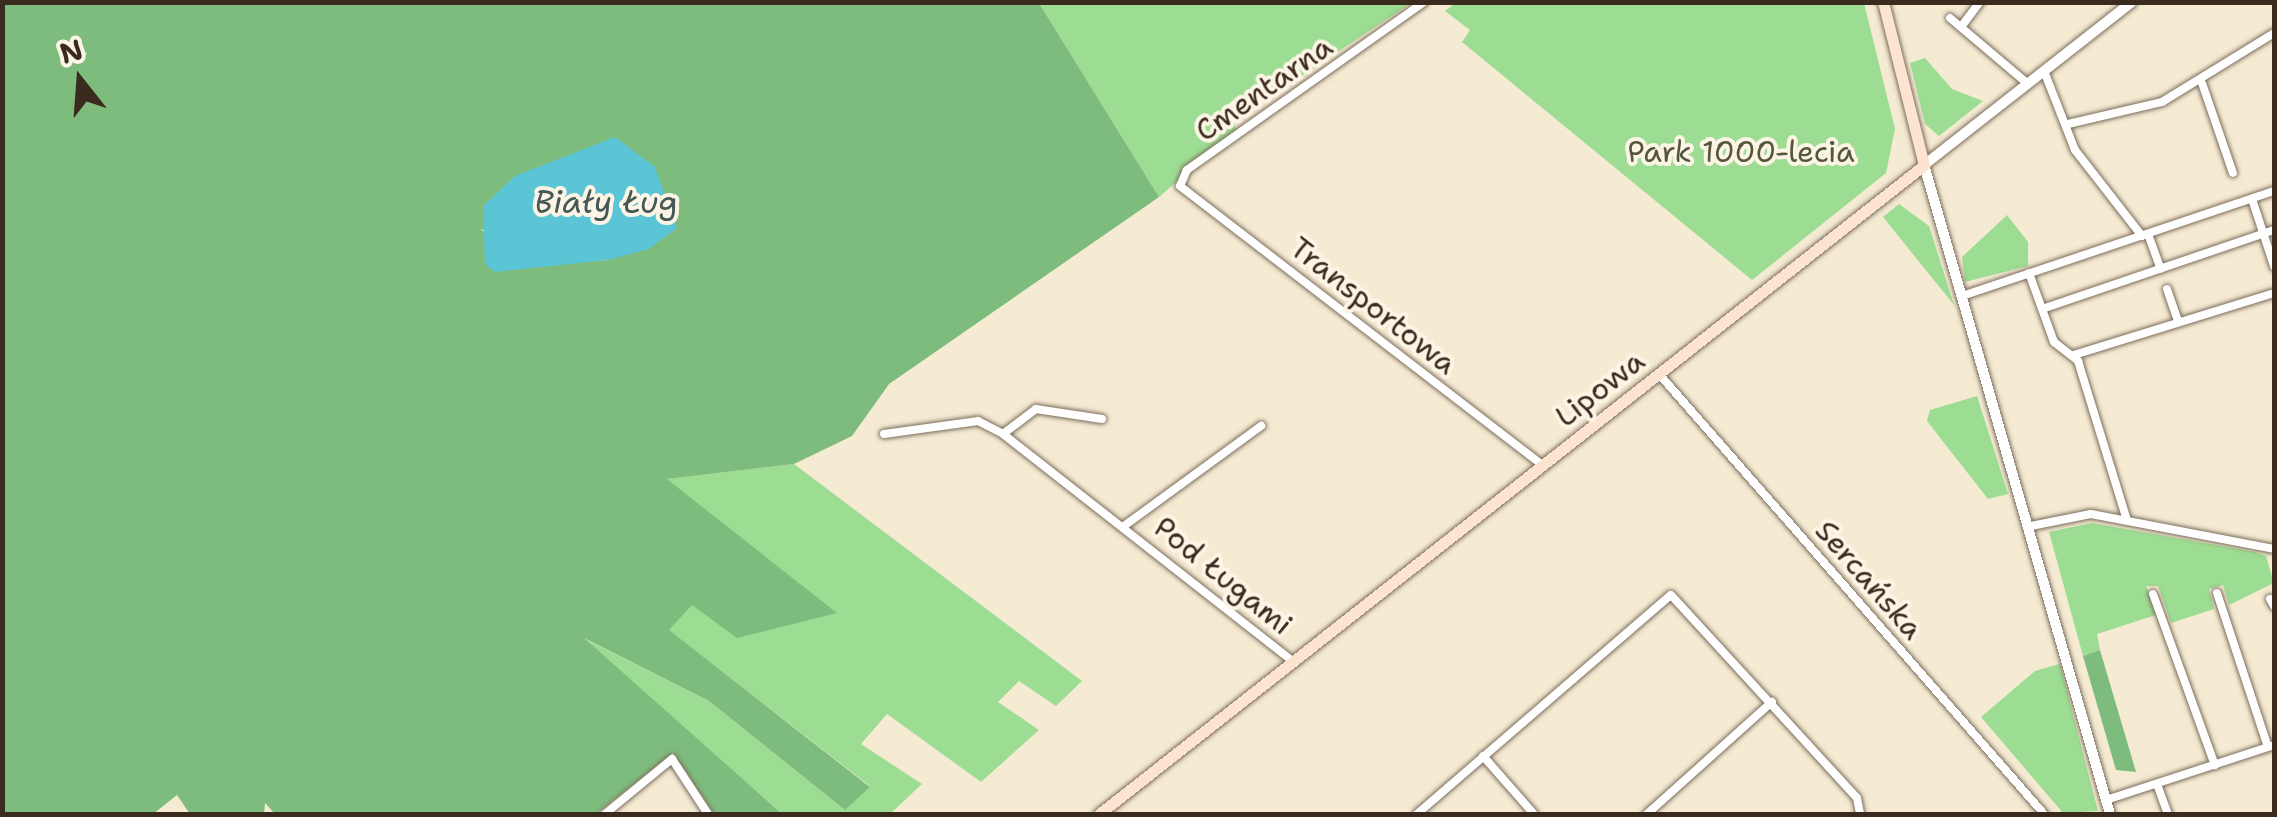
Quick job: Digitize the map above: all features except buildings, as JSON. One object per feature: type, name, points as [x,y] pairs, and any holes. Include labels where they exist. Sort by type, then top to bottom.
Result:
[{"type":"main road","points":[[1883,2],[1924,165]]},
{"type":"main road","name":"Lipowa","points":[[1099,814],[1924,165]]},
{"type":"street","name":"Cmentarna","points":[[1180,179],[1424,2]]},
{"type":"street","points":[[1962,27],[1980,2]]},
{"type":"street","name":"Lipowa","points":[[1924,165],[2132,2]]},
{"type":"street","points":[[1950,18],[2028,84]]},
{"type":"street","points":[[2068,124],[2126,116],[2202,84],[2274,33]]},
{"type":"street","points":[[2044,71],[2075,150],[2145,235],[2161,269]]},
{"type":"street","points":[[2202,84],[2233,173]]},
{"type":"street","points":[[1924,165],[2110,814]]},
{"type":"street","name":"Transportowa","points":[[1180,179],[1187,194],[1543,466]]},
{"type":"street","points":[[1962,296],[2274,191]]},
{"type":"street","points":[[2252,198],[2274,266]]},
{"type":"street","points":[[2042,308],[2274,230]]},
{"type":"street","points":[[2028,273],[2054,342],[2074,355],[2126,520]]},
{"type":"street","points":[[2167,289],[2178,321]]},
{"type":"street","points":[[2074,355],[2274,293]]},
{"type":"street","name":"Sercańska","points":[[1659,374],[2044,814]]},
{"type":"street","points":[[1003,434],[1036,409],[1102,418]]},
{"type":"street","name":"Pod Ługami","points":[[884,434],[978,421],[1003,434],[1293,661]]},
{"type":"street","name":"Pod Ługami","points":[[1124,526],[1261,426]]},
{"type":"street","points":[[2030,526],[2072,515],[2126,520],[2274,549]]},
{"type":"street","points":[[2106,800],[2271,746],[2217,593]]},
{"type":"street","points":[[2152,594],[2215,765]]},
{"type":"street","points":[[1417,814],[1671,595],[1772,702],[1860,811]]},
{"type":"street","points":[[1647,814],[1772,702]]},
{"type":"street","points":[[1483,756],[1534,814]]},
{"type":"street","points":[[606,814],[672,760],[708,814]]},
{"type":"street","points":[[2157,784],[2168,814]]},
{"type":"street","points":[[2028,814],[2036,807]]},
{"type":"green space","name":"Park 1000-lecia","points":[[1457,2],[1864,3],[1895,129],[1886,173],[1752,280],[1462,42],[1470,30],[1445,11]]},
{"type":"green space","points":[[2,3],[1039,3],[1159,197],[889,384],[852,436],[794,464],[667,479],[837,613],[737,638],[692,605],[669,630],[870,787],[845,810],[709,701],[584,638],[782,814],[714,814],[673,753],[596,814],[275,814],[265,803],[264,814],[190,814],[177,795],[153,814],[3,814]],"holes":[[[479,229],[608,260],[554,264]]]},
{"type":"green space","points":[[1039,3],[1411,3],[1234,121],[1236,130],[1159,197]]},
{"type":"green space","points":[[1925,58],[1952,89],[1983,101],[1939,136],[1925,124],[1910,63]]},
{"type":"green space","points":[[1899,204],[1929,226],[1954,305],[1883,217]]},
{"type":"green space","points":[[2007,215],[2028,242],[2028,266],[1965,282],[1962,257]]},
{"type":"green space","points":[[1977,396],[2008,494],[1988,499],[1927,421],[1930,410]]},
{"type":"green space","points":[[794,464],[1082,681],[1056,706],[1019,681],[998,702],[1039,730],[981,782],[887,714],[861,744],[922,784],[890,814],[782,814],[581,637],[709,701],[845,810],[870,786],[668,630],[692,604],[835,613],[666,479]]},
{"type":"green space","points":[[2092,523],[2255,552],[2266,556],[2274,583],[2229,605],[2223,585],[2209,589],[2214,609],[2171,623],[2158,586],[2146,586],[2159,614],[2097,634],[2100,650],[2083,656],[2049,532]]},
{"type":"green space","points":[[2100,650],[2136,772],[2116,770],[2083,656]]},
{"type":"green space","points":[[2060,664],[2098,811],[2063,813],[1981,717],[2035,671]]},
{"type":"water","name":"Biały Ług","points":[[615,137],[655,167],[677,228],[649,249],[608,260],[495,272],[485,264],[483,206],[515,176]]}]
